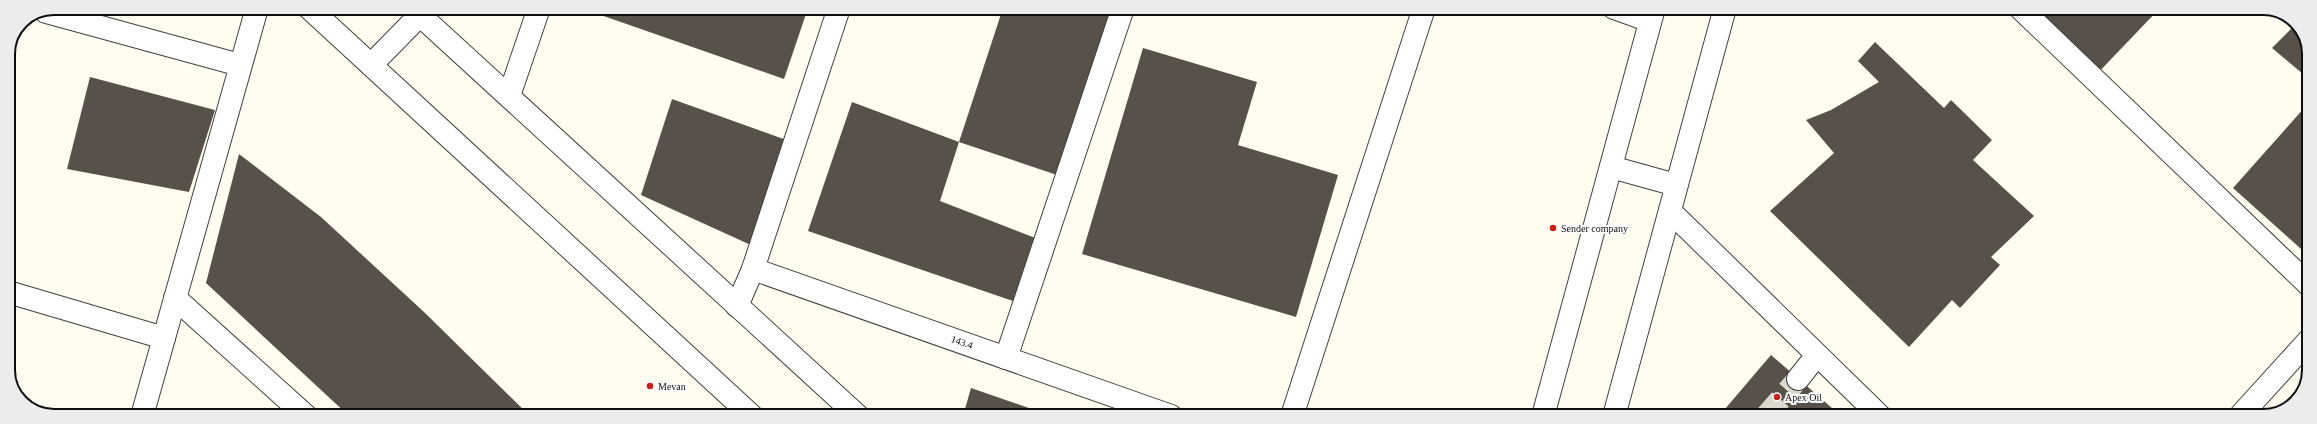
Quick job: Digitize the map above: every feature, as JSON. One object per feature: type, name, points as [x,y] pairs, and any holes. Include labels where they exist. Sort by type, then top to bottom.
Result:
[{"type":"street","points":[[57,15],[240,65]]},
{"type":"street","points":[[144,409],[255,15]]},
{"type":"street","points":[[317,15],[744,409]]},
{"type":"street","points":[[371,65],[413,15]]},
{"type":"street","points":[[419,15],[850,409]]},
{"type":"street","points":[[508,96],[537,15]]},
{"type":"street","points":[[738,306],[753,269],[837,15]]},
{"type":"street","points":[[1006,358],[1121,15]]},
{"type":"street","points":[[1294,409],[1422,15]]},
{"type":"street","points":[[1545,409],[1652,15]]},
{"type":"street","points":[[1616,409],[1723,15]]},
{"type":"street","points":[[2027,15],[2302,278]]},
{"type":"street","points":[[1611,167],[1676,186]]},
{"type":"street","points":[[1670,211],[1873,409]]},
{"type":"street","name":"143.4","points":[[753,269],[1152,409]]},
{"type":"street","points":[[15,294],[164,338]]},
{"type":"street","points":[[175,298],[298,409]]},
{"type":"street","points":[[2246,409],[2302,348]]},
{"type":"street","points":[[1798,379],[1817,355]]},
{"type":"building","points":[[601,15],[806,15],[784,79]]},
{"type":"building","points":[[1001,15],[1113,15],[1060,176],[959,142]]},
{"type":"building","points":[[2031,15],[2153,15],[2094,77]]},
{"type":"building","points":[[2292,28],[2299,39],[2301,47],[2302,73],[2272,48]]},
{"type":"building","points":[[1875,42],[1944,108],[1951,100],[1992,140],[1973,160],[2034,216],[1991,257],[2000,265],[1960,308],[1952,300],[1909,347],[1770,211],[1834,153],[1806,120],[1831,110],[1879,82],[1858,61]]},
{"type":"building","points":[[1143,48],[1257,82],[1238,145],[1338,175],[1296,317],[1082,254]]},
{"type":"building","points":[[90,77],[215,110],[189,192],[67,169]]},
{"type":"building","points":[[672,99],[789,141],[753,246],[641,195]]},
{"type":"building","points":[[852,102],[959,142],[940,201],[1038,239],[1013,301],[808,231]]},
{"type":"building","points":[[2302,110],[2302,250],[2233,188]]},
{"type":"building","points":[[239,154],[321,217],[424,312],[523,409],[341,409],[206,283]]},
{"type":"building","name":"Apex Oil","points":[[1771,355],[1833,409],[1725,409]]},
{"type":"building","points":[[971,388],[1032,409],[965,409]]},
{"type":"tunnel","points":[[1772,409],[1798,379]]},
{"type":"place","name":"Sender company","points":[[1553,228]]},
{"type":"place","name":"Mevan","points":[[650,386]]},
{"type":"place","name":"Apex Oil","points":[[1777,397]]}]
